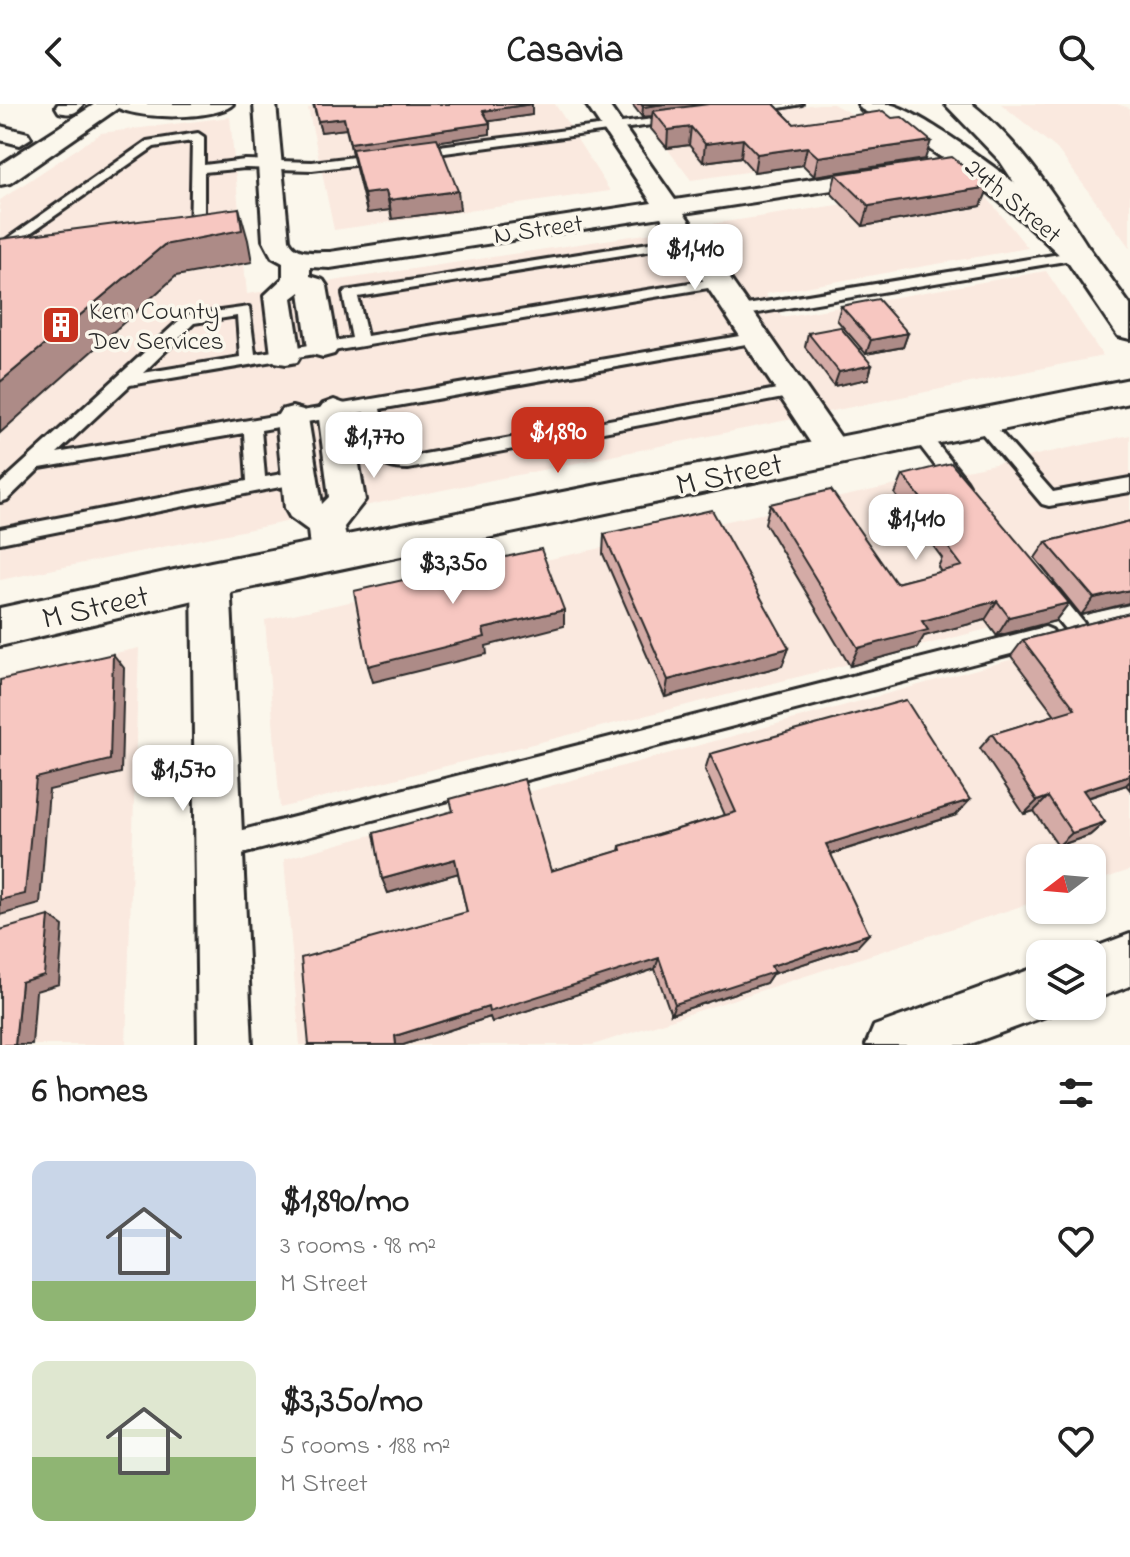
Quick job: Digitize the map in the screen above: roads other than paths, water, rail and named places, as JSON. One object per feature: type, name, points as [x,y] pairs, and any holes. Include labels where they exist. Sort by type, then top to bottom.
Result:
[{"type":"main road","points":[[0,177],[112,104]]},
{"type":"main road","name":"24th Street","points":[[870,104],[939,140],[1021,202],[1078,255],[1130,329]]},
{"type":"main road","points":[[957,104],[992,133],[1023,169],[1078,255]]},
{"type":"main road","points":[[0,164],[13,153],[7,140],[70,105]]},
{"type":"main road","name":"M Street","points":[[0,627],[211,579],[328,539],[834,452],[1130,391]]},
{"type":"street","points":[[124,104],[166,111],[222,104]]},
{"type":"street","points":[[265,104],[276,240],[281,251],[313,286],[323,348]]},
{"type":"street","points":[[597,104],[834,452]]},
{"type":"street","points":[[938,167],[969,162]]},
{"type":"street","name":"N Street","points":[[297,269],[330,260],[907,172]]},
{"type":"street","points":[[286,355],[278,296],[297,269]]},
{"type":"street","points":[[292,418],[303,508],[328,539],[347,500],[334,411]]},
{"type":"street","points":[[211,579],[225,1045]]},
{"type":"street","points":[[1106,969],[1130,960]]},
{"type":"street","points":[[893,1045],[1026,997]]},
{"type":"lane","points":[[735,112],[796,104]]},
{"type":"lane","points":[[402,155],[690,118]]},
{"type":"lane","points":[[0,250],[151,144],[198,137],[197,241],[182,243]]},
{"type":"lane","points":[[197,169],[245,164],[312,166],[387,157]]},
{"type":"lane","points":[[50,238],[52,213]]},
{"type":"lane","points":[[361,342],[350,294],[655,246]]},
{"type":"lane","points":[[740,311],[1078,255]]},
{"type":"lane","points":[[125,381],[720,282]]},
{"type":"lane","points":[[0,495],[189,319],[244,310],[248,361]]},
{"type":"lane","points":[[34,463],[757,338]]},
{"type":"lane","points":[[371,405],[382,455],[391,463],[408,463],[793,391]]},
{"type":"lane","points":[[982,422],[1049,499],[1130,485]]},
{"type":"lane","points":[[252,425],[257,486]]},
{"type":"lane","points":[[920,434],[972,500]]},
{"type":"lane","points":[[0,536],[299,477]]},
{"type":"lane","points":[[1038,581],[1076,628]]},
{"type":"lane","points":[[219,848],[1103,621]]},
{"type":"place","name":"Kern County Dev Services","points":[[61,325]]}]
